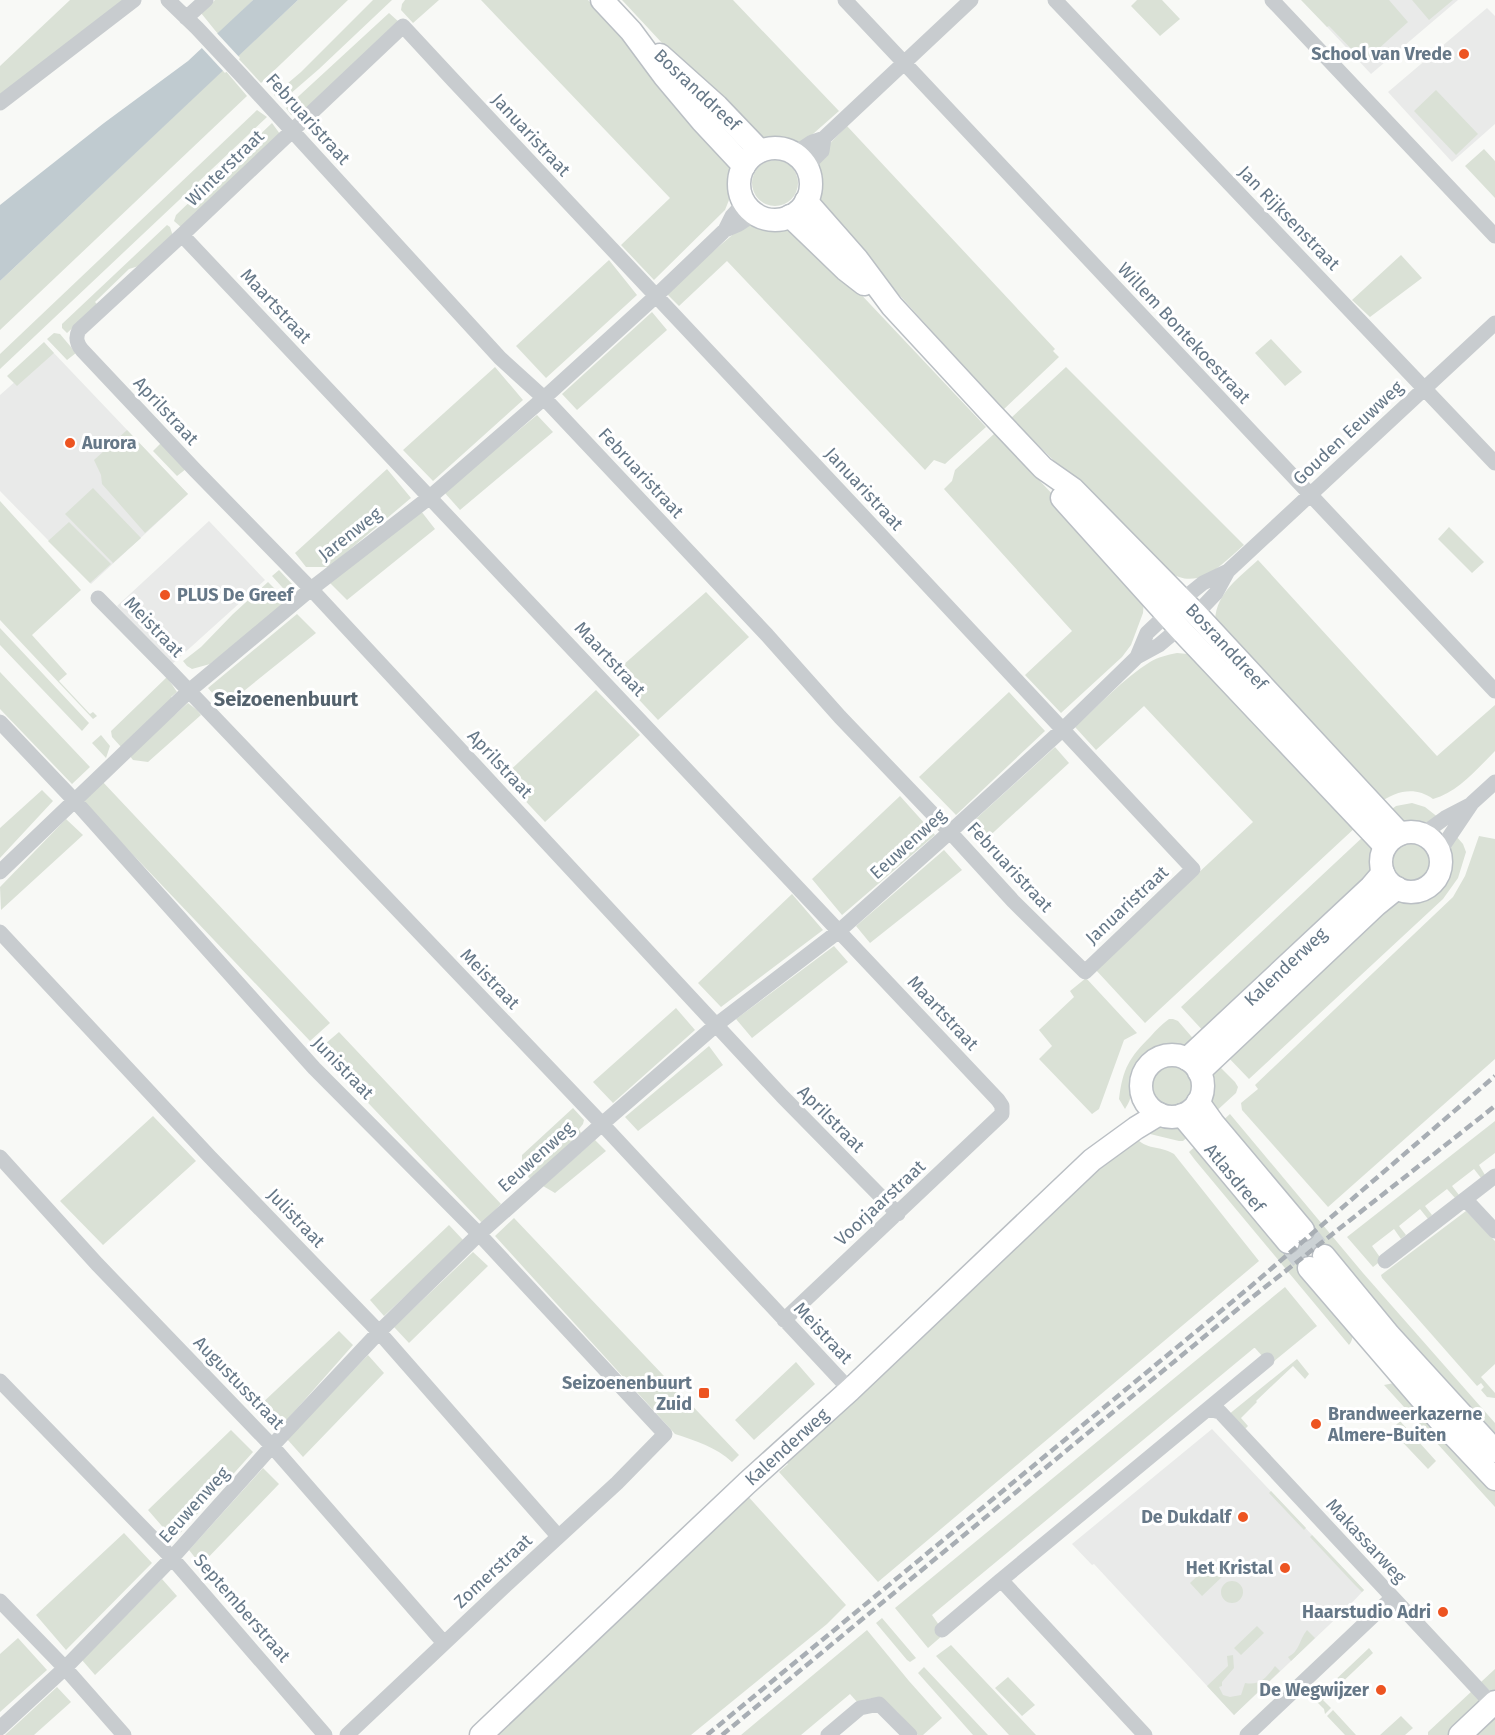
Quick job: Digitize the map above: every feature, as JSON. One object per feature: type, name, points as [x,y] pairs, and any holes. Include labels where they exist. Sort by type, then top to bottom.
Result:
[{"type":"main road","name":"Bosranddreef","points":[[602,0],[631,31],[676,67],[717,106],[752,159]]},
{"type":"main road","points":[[772,148],[783,149],[800,161],[810,178],[810,190],[798,209],[778,220],[766,219],[749,208],[740,191],[740,178],[752,159],[772,148]]},
{"type":"main road","name":"Bosranddreef","points":[[798,209],[846,270],[892,306],[1043,468],[1073,489],[1181,614],[1392,840]]},
{"type":"main road","points":[[1410,832],[1424,834],[1432,840],[1439,852],[1440,866],[1436,878],[1426,887],[1411,892],[1390,881],[1381,867],[1381,856],[1392,840],[1410,832]]},
{"type":"main road","name":"Kalenderweg","points":[[1193,1065],[1376,905],[1390,881]]},
{"type":"main road","points":[[1171,1055],[1193,1065],[1202,1082],[1202,1093],[1180,1110],[1149,1107],[1143,1097],[1141,1084],[1144,1073],[1155,1060],[1171,1055]]},
{"type":"main road","name":"Kalenderweg","points":[[481,1735],[1092,1160],[1143,1097]]},
{"type":"main road","name":"Kalenderweg","points":[[1092,1160],[1136,1128],[1180,1110]]},
{"type":"main road","name":"Atlasdreef","points":[[1180,1110],[1213,1123],[1295,1236]]},
{"type":"main road","points":[[1317,1262],[1383,1340],[1444,1425],[1495,1479]]},
{"type":"main road","points":[[1383,1340],[1495,1450]]},
{"type":"main road","points":[[1460,1735],[1494,1703]]},
{"type":"street","points":[[0,104],[134,0]]},
{"type":"street","name":"Februaristraat","points":[[168,0],[241,75],[500,358],[544,398],[767,635],[840,717],[1013,902],[1085,972]]},
{"type":"street","points":[[191,23],[206,0]]},
{"type":"street","name":"Willem Bontekoestraat","points":[[846,0],[1495,691]]},
{"type":"street","points":[[800,161],[812,142],[824,138],[971,0]]},
{"type":"street","name":"Jan Rijksenstraat","points":[[1055,0],[1495,463]]},
{"type":"street","points":[[1272,0],[1495,236]]},
{"type":"street","name":"Winterstraat","points":[[76,339],[82,326],[403,26]]},
{"type":"street","name":"Januaristraat","points":[[403,26],[1193,869],[1085,972]]},
{"type":"street","name":"Jarenweg","points":[[0,872],[189,691],[311,589],[430,497],[656,296],[725,230],[732,216],[749,208]]},
{"type":"street","name":"Maartstraat","points":[[182,235],[998,1100],[1002,1106],[1002,1114]]},
{"type":"street","name":"Gouden Eeuwweg","points":[[1181,614],[1203,583],[1228,572],[1495,322]]},
{"type":"street","name":"Aprilstraat","points":[[76,339],[82,350],[311,589],[782,1096],[897,1214]]},
{"type":"street","name":"Meistraat","points":[[98,598],[602,1124],[850,1390]]},
{"type":"street","name":"Eeuwenweg","points":[[0,1728],[64,1668],[172,1558],[379,1332],[479,1234],[716,1025],[839,931],[1062,730],[1137,657],[1159,645],[1181,614]]},
{"type":"street","name":"Junistraat","points":[[0,722],[74,800],[314,1068],[479,1234],[665,1434]]},
{"type":"street","points":[[1424,834],[1445,818],[1472,803],[1495,782]]},
{"type":"street","points":[[1439,852],[1472,803]]},
{"type":"street","name":"Julistraat","points":[[0,932],[218,1165],[379,1332],[558,1536]]},
{"type":"street","name":"Voorjaarstraat","points":[[784,1320],[1002,1114]]},
{"type":"street","name":"Augustusstraat","points":[[0,1157],[97,1264],[273,1446],[444,1643]]},
{"type":"street","points":[[1385,1261],[1495,1176]]},
{"type":"street","points":[[1465,1199],[1495,1231]]},
{"type":"street","points":[[942,1630],[1267,1360]]},
{"type":"street","name":"Septemberstraat","points":[[0,1381],[172,1558],[325,1735]]},
{"type":"street","name":"Makassarweg","points":[[1208,1409],[1220,1412],[1392,1598],[1494,1703]]},
{"type":"street","name":"Zomerstraat","points":[[347,1735],[617,1483],[665,1434]]},
{"type":"street","points":[[1001,1580],[1145,1735]]},
{"type":"street","points":[[1247,1735],[1392,1598]]},
{"type":"street","points":[[0,1601],[124,1735]]},
{"type":"street","points":[[828,1735],[860,1708],[879,1704],[910,1735]]},
{"type":"shaded area","points":[[70,0],[124,0],[0,95],[0,66]]},
{"type":"shaded area","points":[[215,0],[253,0],[218,34],[201,13]]},
{"type":"shaded area","points":[[253,0],[298,0],[0,281],[0,205],[104,123],[188,61]]},
{"type":"shaded area","points":[[298,0],[348,0],[261,83],[237,57]]},
{"type":"shaded area","points":[[373,0],[392,0],[282,101],[274,95],[301,72]]},
{"type":"shaded area","points":[[405,0],[439,0],[413,23],[401,10]]},
{"type":"shaded area","points":[[481,0],[588,0],[680,98],[730,163],[733,176],[731,195],[725,210],[654,280],[621,245],[670,198]]},
{"type":"shaded area","points":[[622,0],[733,0],[839,111],[805,141],[793,144],[760,138],[688,71]]},
{"type":"shaded area","points":[[1137,0],[1162,0],[1180,19],[1160,36],[1131,6]]},
{"type":"shaded area","points":[[1301,0],[1389,0],[1408,22],[1364,62]]},
{"type":"shaded area","points":[[1302,0],[1458,0],[1371,74]]},
{"type":"shaded area","points":[[1412,0],[1453,0],[1429,20]]},
{"type":"shaded area","name":"School van Vrede","points":[[1487,8],[1495,16],[1495,124],[1452,162],[1388,92]]},
{"type":"shaded area","points":[[389,13],[399,22],[299,116],[291,115],[286,108]]},
{"type":"shaded area","points":[[224,69],[247,96],[0,330],[0,281]]},
{"type":"shaded area","points":[[1436,90],[1478,134],[1456,155],[1414,111]]},
{"type":"shaded area","points":[[257,110],[267,117],[0,369],[0,354]]},
{"type":"shaded area","points":[[272,123],[280,134],[182,228],[174,221],[176,215]]},
{"type":"shaded area","points":[[847,126],[1055,349],[1053,351],[1059,357],[1003,410],[820,207],[814,184],[816,165],[831,142]]},
{"type":"shaded area","points":[[1484,149],[1495,161],[1495,198],[1465,166]]},
{"type":"shaded area","points":[[780,160],[792,166],[797,174],[797,192],[792,200],[784,205],[770,206],[762,203],[755,196],[752,178],[755,170],[762,163]]},
{"type":"shaded area","points":[[753,222],[783,224],[854,287],[986,427],[945,464],[934,460],[925,470],[727,261],[679,306],[665,292],[737,231]]},
{"type":"shaded area","points":[[167,225],[173,236],[142,265],[129,269],[95,302],[98,305],[67,333],[62,328],[62,324]]},
{"type":"shaded area","points":[[1401,255],[1422,278],[1370,317],[1352,300]]},
{"type":"shaded area","points":[[609,260],[637,295],[546,378],[516,346]]},
{"type":"shaded area","points":[[652,312],[667,330],[577,410],[562,394]]},
{"type":"shaded area","points":[[54,333],[60,334],[76,353],[67,360],[47,339]]},
{"type":"shaded area","points":[[1271,339],[1302,372],[1285,386],[1255,353]]},
{"type":"shaded area","points":[[44,342],[54,353],[17,386],[7,376]]},
{"type":"shaded area","name":"Aurora","points":[[51,350],[188,494],[91,584],[0,491],[0,395]]},
{"type":"shaded area","points":[[495,367],[523,400],[433,481],[403,450]]},
{"type":"shaded area","points":[[1066,367],[1244,545],[1206,575],[1189,579],[1172,574],[1162,568],[1011,418]]},
{"type":"shaded area","points":[[537,415],[553,432],[460,510],[444,492]]},
{"type":"shaded area","points":[[127,430],[188,494],[145,533],[102,484],[101,475],[94,460]]},
{"type":"shaded area","points":[[995,433],[1055,497],[1144,599],[1143,613],[1131,645],[1122,657],[1061,713],[1025,675],[1072,631],[944,489],[952,481],[955,470]]},
{"type":"shaded area","points":[[161,443],[186,469],[177,476],[153,451]]},
{"type":"shaded area","points":[[387,469],[411,498],[329,567],[306,567],[295,553]]},
{"type":"shaded area","points":[[93,488],[141,538],[113,563],[65,514]]},
{"type":"shaded area","points":[[0,501],[81,590],[32,635],[67,674],[59,681],[90,714],[93,712],[97,716],[93,719],[0,620]]},
{"type":"shaded area","points":[[421,511],[435,529],[347,600],[330,583]]},
{"type":"shaded area","points":[[209,521],[265,580],[171,665],[117,606]]},
{"type":"shaded area","points":[[69,522],[111,564],[90,583],[48,541]]},
{"type":"shaded area","points":[[1449,527],[1484,562],[1472,573],[1438,539]]},
{"type":"shaded area","points":[[1258,560],[1437,756],[1495,705],[1495,751],[1467,779],[1442,796],[1433,799],[1412,791],[1392,795],[1379,803],[1215,620],[1224,593]]},
{"type":"shaded area","points":[[279,570],[294,586],[296,591],[292,598],[272,576]]},
{"type":"shaded area","points":[[268,582],[288,602],[210,664],[192,669],[187,666],[183,661],[201,647]]},
{"type":"shaded area","points":[[706,592],[749,637],[658,720],[614,673]]},
{"type":"shaded area","points":[[297,614],[316,633],[224,707],[208,688]]},
{"type":"shaded area","points":[[0,628],[89,723],[82,731],[0,645]]},
{"type":"shaded area","points":[[1177,653],[1188,654],[1201,660],[1357,826],[1145,1023],[1095,969],[1253,822],[1144,706],[1096,750],[1075,727],[1140,669],[1156,659]]},
{"type":"shaded area","points":[[0,672],[90,767],[72,784],[0,709]]},
{"type":"shaded area","points":[[167,677],[177,692],[171,697],[174,700],[122,748],[112,737],[111,731]]},
{"type":"shaded area","points":[[596,690],[640,735],[545,822],[503,777]]},
{"type":"shaded area","points":[[1009,692],[1045,731],[956,815],[919,777]]},
{"type":"shaded area","points":[[188,703],[201,715],[148,762],[133,760],[129,755]]},
{"type":"shaded area","points":[[101,735],[110,746],[106,758],[92,743]]},
{"type":"shaded area","points":[[1055,747],[1069,763],[983,842],[968,826]]},
{"type":"shaded area","points":[[101,780],[330,1023],[310,1041],[81,800]]},
{"type":"shaded area","points":[[42,790],[53,801],[0,858],[0,828]]},
{"type":"shaded area","points":[[900,796],[935,835],[842,915],[812,879]]},
{"type":"shaded area","points":[[1412,803],[1425,807],[1439,818],[1419,823],[1401,819],[1388,812],[1396,806]]},
{"type":"shaded area","points":[[66,819],[83,835],[1,910],[0,887]]},
{"type":"shaded area","points":[[1365,835],[1374,850],[1374,869],[1206,1034],[1181,1007]]},
{"type":"shaded area","points":[[1456,836],[1466,852],[1458,878],[1443,899],[1249,1079],[1225,1054],[1396,898],[1420,897],[1433,892],[1447,873],[1450,847]]},
{"type":"shaded area","points":[[1479,836],[1495,839],[1495,1059],[1328,1207],[1242,1110],[1241,1103],[1258,1089],[1255,1085],[1453,897],[1465,876]]},
{"type":"shaded area","points":[[1411,840],[1419,841],[1425,846],[1430,852],[1430,868],[1425,874],[1419,879],[1411,880],[1403,879],[1397,874],[1392,868],[1391,860],[1392,852],[1397,846],[1403,841]]},
{"type":"shaded area","points":[[944,850],[962,870],[870,943],[856,926]]},
{"type":"shaded area","points":[[792,894],[823,930],[721,1007],[698,983]]},
{"type":"shaded area","points":[[834,946],[848,962],[752,1038],[736,1019]]},
{"type":"shaded area","points":[[1086,978],[1137,1033],[1124,1040],[1099,1109],[1092,1114],[1039,1059],[1052,1046],[1039,1030],[1074,997],[1070,991]]},
{"type":"shaded area","points":[[676,1008],[695,1030],[613,1103],[593,1082]]},
{"type":"shaded area","points":[[1169,1019],[1178,1021],[1197,1043],[1182,1049],[1161,1050],[1145,1058],[1135,1074],[1125,1109],[1119,1099],[1128,1064],[1143,1044]]},
{"type":"shaded area","points":[[339,1032],[501,1204],[482,1223],[318,1050]]},
{"type":"shaded area","points":[[709,1046],[723,1065],[638,1131],[625,1117]]},
{"type":"shaded area","points":[[1216,1063],[1238,1087],[1236,1093],[1212,1115],[1207,1100],[1209,1075]]},
{"type":"shaded area","points":[[1171,1065],[1186,1071],[1192,1086],[1186,1101],[1171,1107],[1156,1101],[1150,1086],[1156,1071]]},
{"type":"shaded area","points":[[573,1108],[584,1120],[579,1129],[581,1133],[531,1180],[522,1170],[522,1155]]},
{"type":"shaded area","points":[[1230,1114],[1363,1273],[1495,1423],[1495,1446],[1363,1296],[1223,1128],[1220,1123]]},
{"type":"shaded area","points":[[153,1116],[196,1161],[103,1245],[60,1201]]},
{"type":"shaded area","points":[[1495,1121],[1495,1153],[1479,1165],[1485,1175],[1481,1178],[1474,1169],[1452,1186],[1459,1195],[1455,1198],[1447,1189],[1425,1206],[1432,1215],[1428,1219],[1420,1209],[1399,1226],[1406,1235],[1401,1239],[1394,1229],[1372,1246],[1382,1260],[1373,1267],[1347,1237]]},
{"type":"shaded area","points":[[1154,1123],[1174,1126],[1191,1134],[1183,1141],[1179,1141],[1146,1132]]},
{"type":"shaded area","points":[[1134,1136],[1148,1146],[1174,1154],[1259,1261],[878,1582],[779,1472],[788,1464],[783,1459]]},
{"type":"shaded area","points":[[595,1140],[606,1151],[555,1193],[543,1186]]},
{"type":"shaded area","points":[[1199,1143],[1349,1323],[1352,1337],[1349,1345],[1189,1152]]},
{"type":"shaded area","points":[[1466,1211],[1495,1241],[1495,1364],[1481,1377],[1495,1393],[1495,1398],[1487,1397],[1481,1390],[1484,1387],[1481,1383],[1477,1386],[1381,1275]]},
{"type":"shaded area","points":[[514,1218],[739,1455],[732,1462],[712,1448],[675,1434],[495,1236]]},
{"type":"shaded area","points":[[449,1225],[464,1241],[384,1316],[370,1300]]},
{"type":"shaded area","points":[[473,1252],[488,1266],[409,1343],[394,1327]]},
{"type":"shaded area","points":[[1285,1287],[1317,1326],[1273,1362],[1263,1357],[1254,1348],[932,1615],[943,1635],[928,1648],[895,1608]]},
{"type":"shaded area","points":[[339,1331],[353,1345],[279,1429],[259,1406]]},
{"type":"shaded area","points":[[368,1355],[384,1373],[303,1457],[287,1439]]},
{"type":"shaded area","points":[[1297,1359],[1309,1374],[1305,1379],[1293,1366],[1241,1418],[1248,1426],[1243,1431],[1228,1415]]},
{"type":"shaded area","points":[[796,1362],[815,1384],[754,1440],[735,1420]]},
{"type":"shaded area","points":[[1394,1383],[1495,1484],[1495,1507],[1384,1385]]},
{"type":"shaded area","points":[[1400,1421],[1436,1461],[1428,1469],[1391,1430]]},
{"type":"shaded area","points":[[1212,1429],[1364,1590],[1234,1715],[1094,1564],[1092,1565],[1072,1544]]},
{"type":"shaded area","points":[[231,1430],[253,1452],[174,1540],[148,1510]]},
{"type":"shaded area","points":[[263,1468],[279,1484],[201,1565],[189,1550]]},
{"type":"shaded area","points":[[1271,1491],[1306,1528],[1304,1530],[1269,1493]]},
{"type":"shaded area","points":[[746,1494],[846,1605],[827,1624],[691,1735],[491,1735]]},
{"type":"shaded area","points":[[124,1533],[152,1563],[66,1650],[36,1615]]},
{"type":"shaded area","points":[[1312,1535],[1364,1590],[1362,1592],[1310,1537]]},
{"type":"shaded area","points":[[1212,1562],[1224,1575],[1202,1596],[1190,1583]]},
{"type":"shaded area","points":[[162,1579],[177,1596],[95,1675],[82,1660]]},
{"type":"shaded area","points":[[1232,1581],[1240,1584],[1243,1592],[1240,1600],[1232,1603],[1224,1600],[1221,1592],[1224,1584]]},
{"type":"shaded area","points":[[882,1618],[916,1658],[910,1662],[907,1660],[876,1623]]},
{"type":"shaded area","points":[[1257,1626],[1264,1633],[1241,1655],[1234,1648]]},
{"type":"shaded area","points":[[867,1630],[942,1718],[923,1735],[918,1735],[899,1713],[884,1702],[867,1699],[858,1703],[850,1694],[801,1735],[741,1735]]},
{"type":"shaded area","points":[[1307,1630],[1315,1638],[1291,1661],[1288,1657],[1297,1648]]},
{"type":"shaded area","points":[[18,1638],[47,1670],[0,1712],[0,1654]]},
{"type":"shaded area","points":[[951,1645],[1036,1735],[1009,1735],[936,1656]]},
{"type":"shaded area","points":[[1369,1648],[1373,1653],[1335,1689],[1331,1684]]},
{"type":"shaded area","points":[[1233,1655],[1234,1668],[1219,1687],[1223,1695],[1230,1697],[1241,1695],[1245,1683],[1259,1682],[1275,1666],[1280,1671],[1234,1715],[1207,1686],[1228,1666],[1227,1656]]},
{"type":"shaded area","points":[[924,1667],[988,1735],[973,1735],[918,1673]]},
{"type":"shaded area","points":[[1495,1669],[1495,1692],[1490,1691],[1481,1682]]},
{"type":"shaded area","points":[[1008,1677],[1035,1705],[1022,1716],[995,1688]]},
{"type":"shaded area","points":[[1329,1686],[1334,1690],[1323,1700],[1331,1708],[1325,1714],[1324,1709],[1314,1699]]},
{"type":"shaded area","points":[[57,1687],[71,1702],[34,1735],[5,1735]]},
{"type":"shaded area","points":[[1472,1691],[1479,1700],[1479,1704],[1454,1735],[1428,1735],[1428,1732]]},
{"type":"shaded area","points":[[1495,1708],[1495,1735],[1467,1735]]},
{"type":"shaded area","points":[[1333,1710],[1356,1735],[1345,1735],[1327,1716]]},
{"type":"shaded area","points":[[1401,1716],[1413,1728],[1405,1735],[1380,1735]]},
{"type":"pier","points":[[215,31],[240,58],[225,73],[200,46]]},
{"type":"tunnel","points":[[1303,1230],[1324,1256]]},
{"type":"tunnel","points":[[1288,1242],[1309,1268]]},
{"type":"railway","points":[[707,1735],[1250,1287],[1495,1076]]},
{"type":"railway","points":[[722,1735],[1250,1299],[1495,1106]]},
{"type":"place","name":"School van Vrede","points":[[1464,54]]},
{"type":"place","name":"Aurora","points":[[70,443]]},
{"type":"place","name":"PLUS De Greef","points":[[165,595]]},
{"type":"place","name":"Seizoenenbuurt Zuid","points":[[704,1393]]},
{"type":"place","name":"Brandweerkazerne Almere-Buiten","points":[[1316,1424]]},
{"type":"place","name":"De Dukdalf","points":[[1243,1517]]},
{"type":"place","name":"Het Kristal","points":[[1285,1568]]},
{"type":"place","name":"Haarstudio Adri","points":[[1443,1612]]},
{"type":"place","name":"De Wegwijzer","points":[[1381,1690]]},
{"type":"district","name":"Seizoenenbuurt","points":[[286,699]]}]
